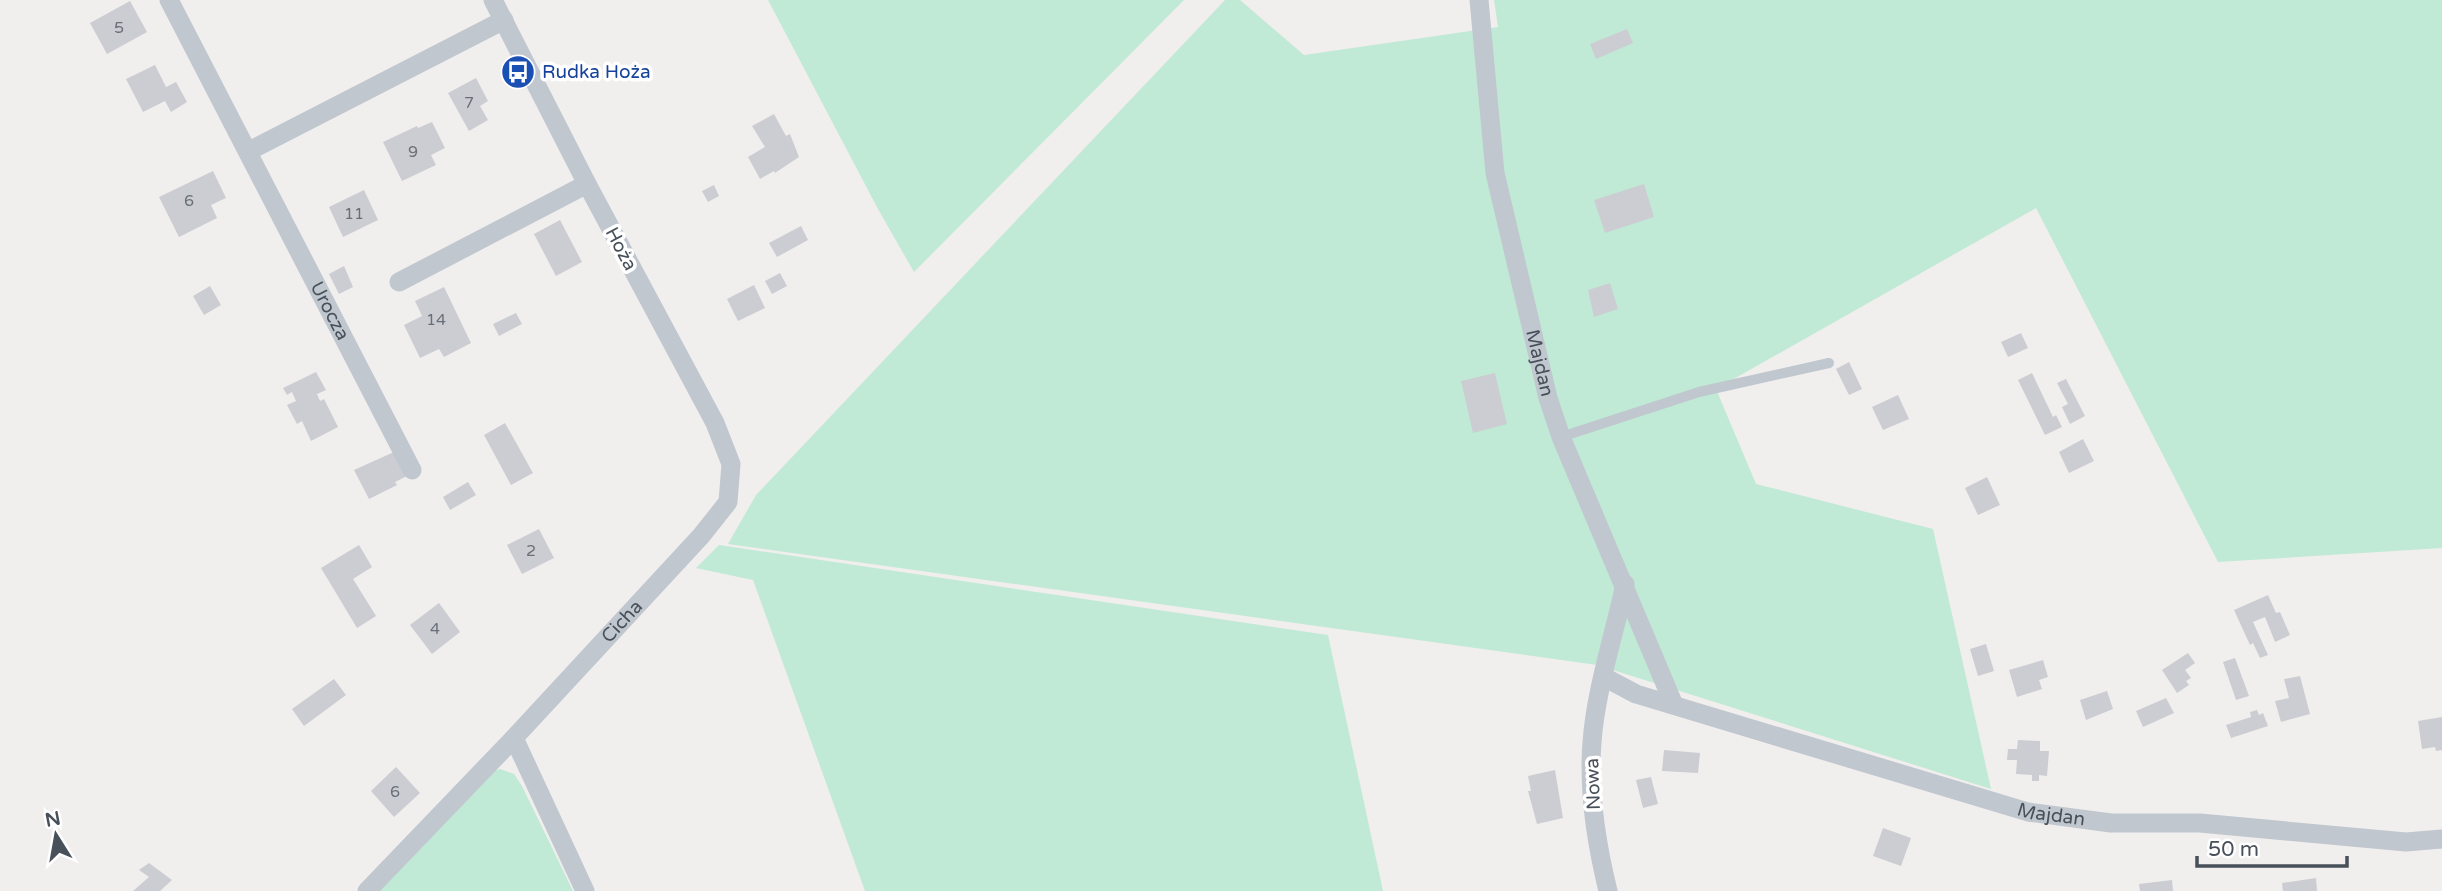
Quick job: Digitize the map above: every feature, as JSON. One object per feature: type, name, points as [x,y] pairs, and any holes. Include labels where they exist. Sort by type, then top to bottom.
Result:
[{"type":"street","name":"Urocza","points":[[169,0],[412,470]]},
{"type":"street","name":"Hoża","points":[[494,0],[587,184],[715,423],[731,464],[728,502]]},
{"type":"street","name":"Majdan","points":[[1479,0],[1495,173],[1548,397],[1561,437],[1674,705]]},
{"type":"street","points":[[249,151],[504,20]]},
{"type":"street","points":[[399,282],[587,184]]},
{"type":"street","name":"Cicha","points":[[367,891],[514,738],[701,536],[728,502]]},
{"type":"street","name":"Nowa","points":[[1608,891],[1598,844],[1591,787],[1592,741],[1625,584]]},
{"type":"street","name":"Majdan","points":[[1604,677],[1636,694],[2028,812],[2111,823],[2200,823],[2406,842],[2442,839]]},
{"type":"street","points":[[514,738],[585,891]]},
{"type":"lane","points":[[1561,437],[1699,392],[1829,363]]},
{"type":"green space","points":[[768,0],[1184,0],[914,272]]},
{"type":"green space","points":[[1225,0],[1240,0],[1304,55],[1498,27],[1494,0],[2442,0],[2442,548],[2218,562],[2036,208],[1716,389],[1756,484],[1933,529],[1991,789],[1597,665],[728,544],[756,495]]},
{"type":"green space","points":[[719,545],[1328,635],[1383,891],[865,891],[753,580],[696,568]]},
{"type":"green space","points":[[500,769],[514,774],[522,786],[573,891],[370,891],[488,773]]},
{"type":"building","points":[[130,1],[147,32],[107,54],[90,23]]},
{"type":"building","points":[[1627,29],[1633,43],[1596,59],[1590,44]]},
{"type":"building","points":[[155,65],[166,87],[176,82],[187,102],[171,112],[165,101],[143,112],[126,79]]},
{"type":"building","points":[[476,78],[488,101],[480,106],[488,120],[469,131],[448,93]]},
{"type":"building","points":[[774,114],[786,136],[790,134],[799,157],[775,173],[774,171],[760,179],[748,157],[765,147],[752,126]]},
{"type":"building","points":[[432,122],[445,148],[431,155],[436,165],[402,181],[383,142]]},
{"type":"building","points":[[213,171],[226,198],[211,205],[217,218],[179,237],[159,197]]},
{"type":"building","points":[[1644,184],[1654,217],[1605,233],[1594,200]]},
{"type":"building","points":[[714,185],[719,196],[708,202],[702,191]]},
{"type":"building","points":[[364,190],[378,220],[343,237],[329,207]]},
{"type":"building","points":[[560,220],[582,262],[556,276],[534,234]]},
{"type":"building","points":[[801,226],[808,240],[777,257],[769,243]]},
{"type":"building","points":[[344,266],[353,287],[339,294],[329,274]]},
{"type":"building","points":[[780,273],[787,286],[772,294],[765,281]]},
{"type":"building","points":[[1610,283],[1618,309],[1594,317],[1588,290]]},
{"type":"building","points":[[754,285],[765,308],[738,321],[727,299]]},
{"type":"building","points":[[210,286],[221,305],[204,315],[193,296]]},
{"type":"building","points":[[444,287],[471,343],[444,357],[439,349],[420,358],[404,325],[422,316],[415,301]]},
{"type":"building","points":[[516,313],[522,324],[499,336],[493,324]]},
{"type":"building","points":[[2021,333],[2028,348],[2008,357],[2001,342]]},
{"type":"building","points":[[1849,362],[1862,389],[1849,395],[1836,369]]},
{"type":"building","points":[[316,372],[326,390],[317,394],[320,401],[324,399],[338,427],[311,441],[302,421],[297,424],[287,405],[296,401],[292,392],[287,395],[283,388]]},
{"type":"building","points":[[1495,373],[1507,424],[1473,433],[1461,381]]},
{"type":"building","points":[[2032,373],[2053,417],[2056,415],[2062,427],[2045,435],[2018,380]]},
{"type":"building","points":[[2066,379],[2085,416],[2070,424],[2062,407],[2068,404],[2057,383]]},
{"type":"building","points":[[1898,395],[1909,419],[1883,430],[1872,407]]},
{"type":"building","points":[[505,423],[533,473],[511,485],[484,435]]},
{"type":"building","points":[[2083,439],[2094,461],[2069,473],[2059,452]]},
{"type":"building","points":[[394,452],[407,476],[395,482],[397,485],[369,499],[354,470]]},
{"type":"building","points":[[1987,477],[2000,505],[1978,515],[1965,488]]},
{"type":"building","points":[[468,482],[476,495],[450,510],[443,497]]},
{"type":"building","points":[[539,529],[554,558],[522,574],[507,545]]},
{"type":"building","points":[[359,545],[372,567],[353,579],[376,616],[357,628],[321,568]]},
{"type":"building","points":[[2268,595],[2276,613],[2280,612],[2290,635],[2275,642],[2265,617],[2253,622],[2268,655],[2260,658],[2253,643],[2250,645],[2234,610]]},
{"type":"building","points":[[439,603],[460,632],[432,654],[410,625]]},
{"type":"building","points":[[1986,644],[1994,671],[1978,676],[1970,649]]},
{"type":"building","points":[[2188,653],[2195,663],[2185,670],[2191,678],[2186,681],[2189,685],[2177,693],[2162,670]]},
{"type":"building","points":[[2235,658],[2249,696],[2236,700],[2223,662]]},
{"type":"building","points":[[2043,660],[2048,677],[2039,680],[2042,689],[2017,697],[2009,670]]},
{"type":"building","points":[[2300,676],[2310,714],[2281,722],[2275,701],[2289,698],[2284,679]]},
{"type":"building","points":[[334,679],[346,695],[304,726],[292,709]]},
{"type":"building","points":[[2107,691],[2113,709],[2086,720],[2080,700]]},
{"type":"building","points":[[2166,698],[2174,713],[2143,727],[2136,711]]},
{"type":"building","points":[[2257,710],[2259,715],[2263,713],[2268,726],[2231,738],[2226,725],[2251,717],[2250,712]]},
{"type":"building","points":[[2442,717],[2442,750],[2436,751],[2435,747],[2422,749],[2418,721]]},
{"type":"building","points":[[2018,740],[2040,741],[2040,751],[2049,751],[2047,776],[2039,775],[2039,781],[2032,781],[2032,775],[2016,774],[2017,760],[2007,760],[2008,749],[2017,749]]},
{"type":"building","points":[[1664,750],[1700,753],[1698,773],[1662,771]]},
{"type":"building","points":[[396,767],[420,793],[394,817],[371,791]]},
{"type":"building","points":[[1555,770],[1563,818],[1537,824],[1528,791],[1531,791],[1528,776]]},
{"type":"building","points":[[1651,777],[1658,804],[1643,808],[1636,780]]},
{"type":"building","points":[[1883,828],[1911,838],[1901,866],[1873,856]]},
{"type":"building","points":[[149,863],[172,880],[160,891],[133,891],[149,877],[139,870]]},
{"type":"building","points":[[2316,878],[2317,891],[2283,891],[2282,883]]},
{"type":"building","points":[[2172,880],[2173,891],[2140,891],[2139,884]]},
{"type":"place","name":"Rudka Hoża","points":[[518,72]]}]
